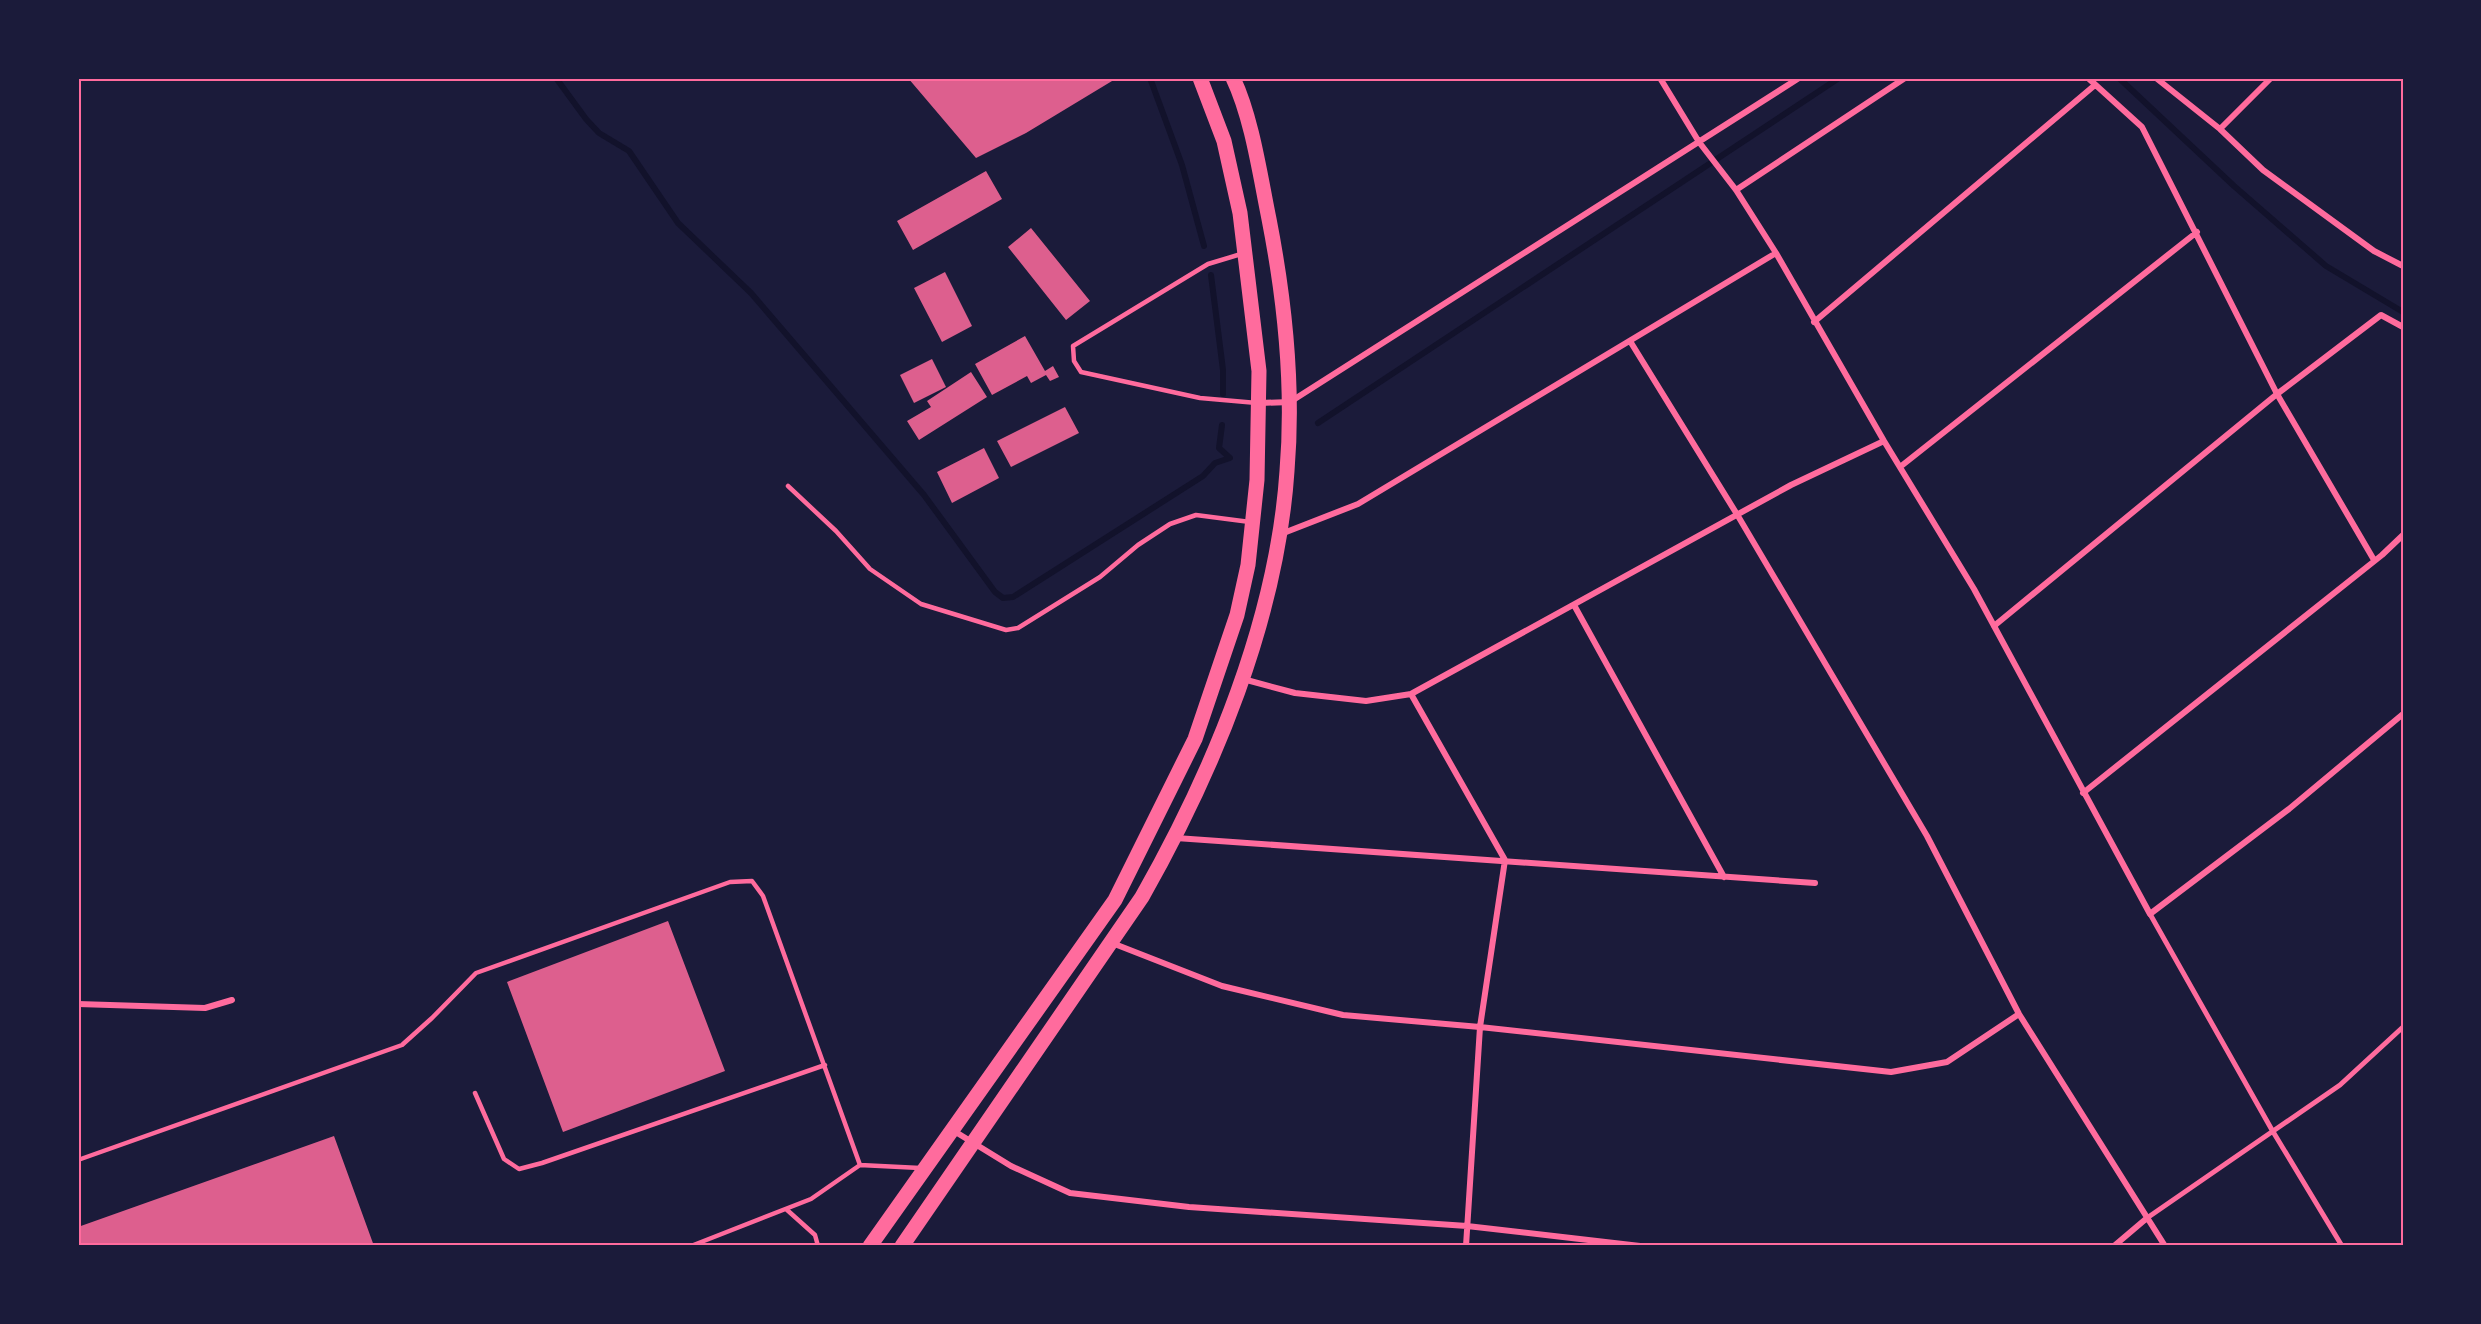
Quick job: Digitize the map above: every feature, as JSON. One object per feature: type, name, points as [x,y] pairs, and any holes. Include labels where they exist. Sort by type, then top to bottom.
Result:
[{"type":"highway","points":[[870,1246],[1115,900],[1195,740],[1237,615],[1248,565],[1257,480],[1259,371],[1240,213],[1224,141],[1200,78]]},
{"type":"highway","points":[[902,1246],[1112,943],[1176,838],[1243,679],[1260,624],[1279,535],[1287,472],[1290,402],[1279,271],[1260,173],[1233,78]]},
{"type":"street","points":[[1660,78],[1699,142],[1736,190],[1776,253],[1814,322],[1994,626],[2150,914],[2272,1130],[2342,1246]]},
{"type":"street","points":[[1260,403],[1290,402],[1799,78]]},
{"type":"street","points":[[1736,190],[1905,78]]},
{"type":"street","points":[[2088,78],[2142,127],[2277,394],[2374,560]]},
{"type":"street","points":[[2156,78],[2220,129],[2263,170],[2374,251],[2403,266]]},
{"type":"street","points":[[2220,129],[2271,78]]},
{"type":"street","points":[[1814,322],[2095,85]]},
{"type":"street","points":[[1900,467],[2197,232]]},
{"type":"street","points":[[1279,535],[1358,504],[1776,253]]},
{"type":"street","points":[[1994,626],[2277,394],[2381,315],[2403,327]]},
{"type":"street","points":[[1630,341],[1738,516],[1927,836],[2019,1014],[2165,1246]]},
{"type":"street","points":[[1243,679],[1295,693],[1366,701],[1412,694],[1738,516],[1791,484],[1884,441]]},
{"type":"street","points":[[2084,794],[2403,535]]},
{"type":"street","points":[[1574,605],[1725,877]]},
{"type":"street","points":[[1412,694],[1506,860],[1480,1027],[1466,1246]]},
{"type":"street","points":[[2150,914],[2289,809],[2403,714]]},
{"type":"street","points":[[1176,838],[1815,883]]},
{"type":"street","points":[[1112,943],[1222,986],[1343,1015],[1480,1027],[1891,1072],[1947,1062],[2019,1014]]},
{"type":"street","points":[[78,1004],[205,1008],[232,1000]]},
{"type":"street","points":[[2114,1246],[2147,1218],[2340,1084],[2403,1027]]},
{"type":"street","points":[[953,1130],[972,1144],[1011,1166],[1070,1193],[1189,1207],[1467,1226],[1640,1246]]},
{"type":"lane","points":[[1246,252],[1208,264],[1073,346],[1072,353],[1081,372],[1200,398],[1260,403]]},
{"type":"lane","points":[[788,486],[836,531],[870,568],[921,604],[1006,630],[1018,628],[1100,577],[1138,545],[1170,524],[1196,515],[1252,522]]},
{"type":"lane","points":[[78,1160],[402,1045],[476,973],[730,882],[752,881],[763,896],[860,1165]]},
{"type":"lane","points":[[475,1093],[504,1159],[519,1169],[825,1065]]},
{"type":"lane","points":[[691,1246],[811,1199],[860,1165],[926,1169]]},
{"type":"lane","points":[[786,1209],[815,1235],[818,1246]]},
{"type":"building","points":[[908,78],[1117,78],[1026,133],[976,158]]},
{"type":"building","points":[[986,171],[1002,199],[913,250],[897,221]]},
{"type":"building","points":[[1031,228],[1090,301],[1066,320],[1008,247]]},
{"type":"building","points":[[945,272],[972,326],[942,342],[914,288]]},
{"type":"building","points":[[1025,336],[1045,371],[1053,366],[1059,377],[1050,381],[1046,375],[1031,383],[1027,376],[992,395],[975,364]]},
{"type":"building","points":[[932,359],[946,387],[914,403],[900,375]]},
{"type":"building","points":[[971,372],[987,397],[919,440],[907,421],[931,407],[927,401]]},
{"type":"building","points":[[1065,407],[1079,433],[1011,467],[997,441]]},
{"type":"building","points":[[984,448],[999,478],[952,503],[937,472]]},
{"type":"building","points":[[668,921],[725,1071],[563,1132],[507,982]]},
{"type":"building","points":[[334,1136],[374,1246],[78,1246],[78,1227]]},
{"type":"waterway","points":[[556,78],[599,133],[629,151],[678,223],[751,293],[924,495],[995,592],[1003,598],[1013,597],[1203,476],[1215,463],[1230,458],[1219,448],[1222,425]]},
{"type":"waterway","points":[[1150,78],[1182,165],[1204,246]]},
{"type":"waterway","points":[[1318,423],[1839,78]]},
{"type":"waterway","points":[[2120,79],[2234,186],[2326,266],[2403,312]]},
{"type":"waterway","points":[[1211,275],[1223,370],[1223,394]]}]
